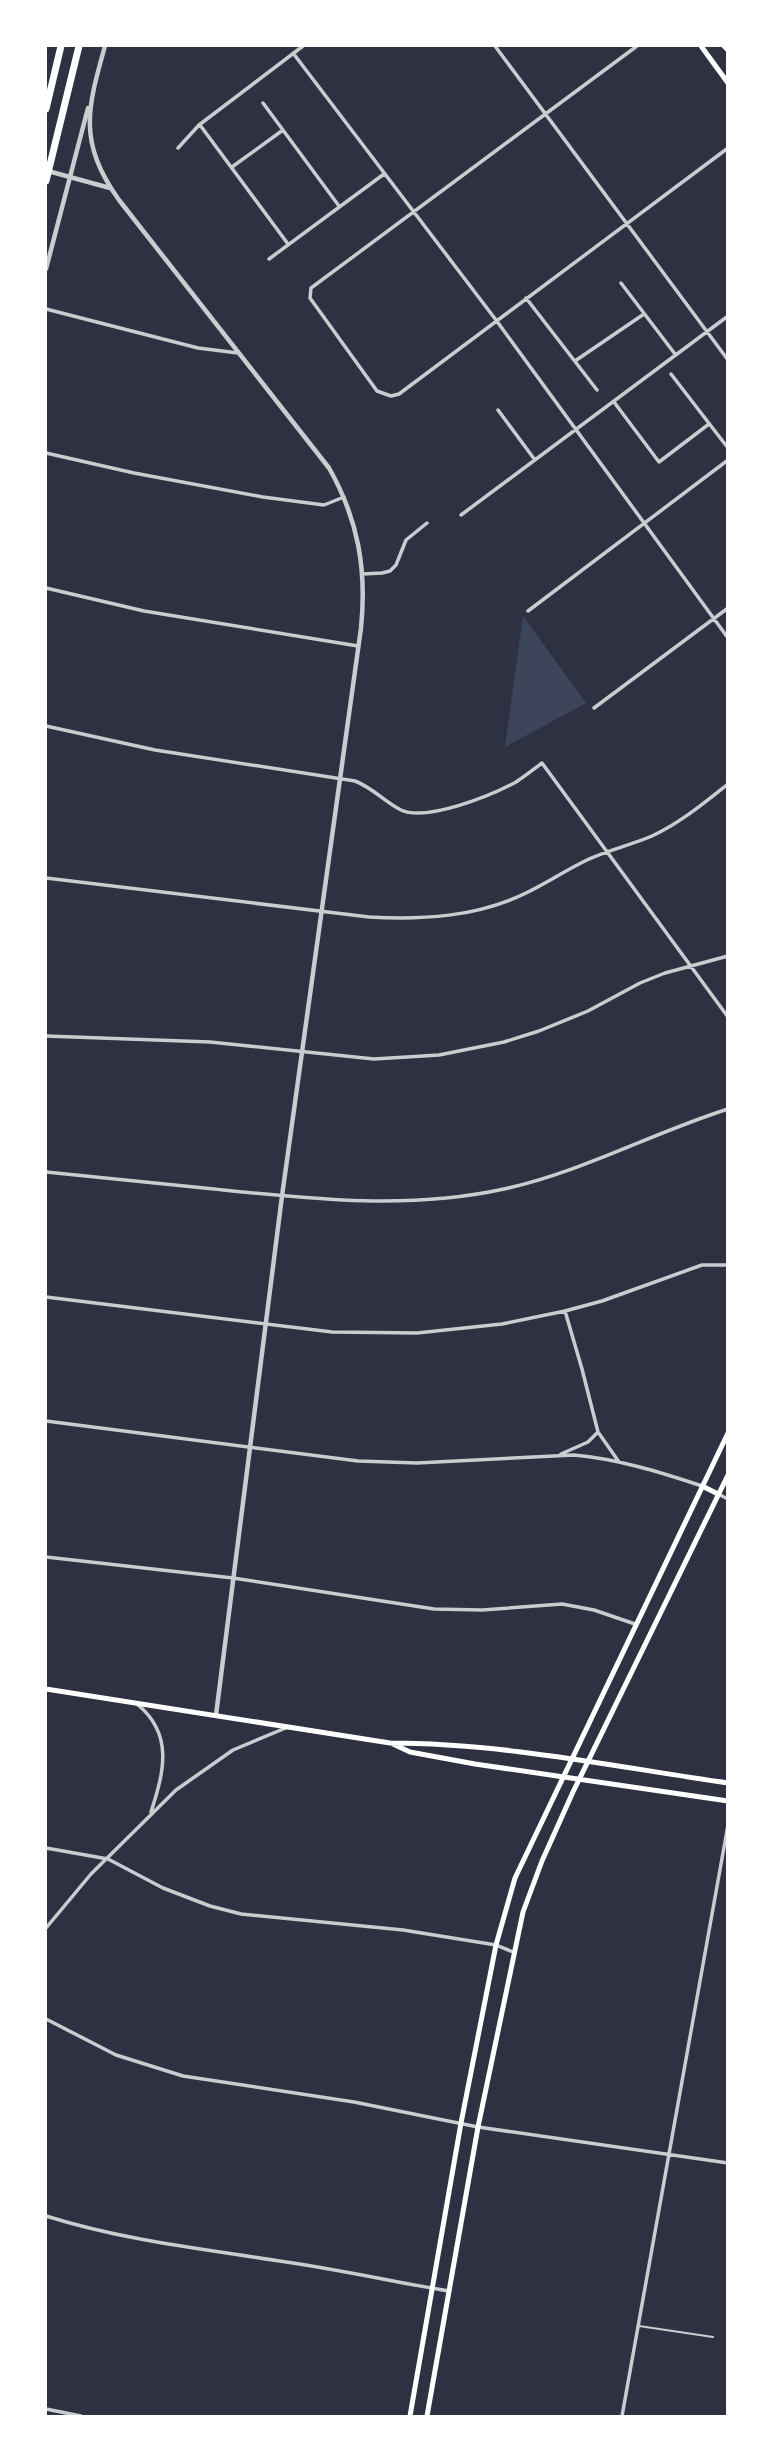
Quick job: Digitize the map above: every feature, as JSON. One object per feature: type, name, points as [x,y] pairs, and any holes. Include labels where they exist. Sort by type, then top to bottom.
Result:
[{"type":"highway","points":[[46,108],[61,46]]},
{"type":"highway","points":[[46,181],[79,46]]},
{"type":"main road","points":[[701,46],[727,83]]},
{"type":"main road","points":[[724,46],[727,50]]},
{"type":"main road","points":[[410,2417],[461,2123],[496,1945],[515,1878],[727,1433]]},
{"type":"main road","points":[[428,2417],[478,2127],[513,1952],[532,1885],[578,1780],[727,1475]]},
{"type":"main road","points":[[702,1486],[718,1494]]},
{"type":"main road","points":[[46,1689],[390,1743],[490,1749],[727,1783]]},
{"type":"main road","points":[[390,1743],[410,1752],[727,1801]]},
{"type":"street","points":[[46,269],[105,46]]},
{"type":"street","points":[[178,148],[200,125],[303,46]]},
{"type":"street","points":[[495,46],[727,360]]},
{"type":"street","points":[[637,46],[311,288],[310,298],[377,391],[391,396],[399,394],[727,148]]},
{"type":"street","points":[[293,53],[496,320],[727,638]]},
{"type":"street","points":[[90,97],[91,146],[111,188],[329,468],[357,530],[363,574],[363,606],[341,778],[282,1196],[216,1715]]},
{"type":"street","points":[[263,103],[339,206]]},
{"type":"street","points":[[200,125],[288,244]]},
{"type":"street","points":[[232,167],[283,130]]},
{"type":"street","points":[[46,171],[111,188]]},
{"type":"street","points":[[269,258],[384,173]]},
{"type":"street","points":[[621,283],[675,355]]},
{"type":"street","points":[[526,298],[597,390]]},
{"type":"street","points":[[46,309],[198,348],[240,354]]},
{"type":"street","points":[[575,362],[644,314]]},
{"type":"street","points":[[461,515],[727,316]]},
{"type":"street","points":[[671,374],[727,448]]},
{"type":"street","points":[[614,401],[659,462],[709,424]]},
{"type":"street","points":[[498,410],[536,460]]},
{"type":"street","points":[[46,453],[134,473],[263,496],[324,505],[344,497]]},
{"type":"street","points":[[528,611],[727,460]]},
{"type":"street","points":[[363,574],[390,571],[396,565],[406,540],[427,523]]},
{"type":"street","points":[[46,588],[144,611],[358,646]]},
{"type":"street","points":[[594,708],[727,608]]},
{"type":"street","points":[[46,726],[155,750],[355,781],[369,786],[402,811],[414,813],[458,805],[490,794],[516,782],[542,763],[727,1017]]},
{"type":"street","points":[[46,878],[402,919],[468,912],[524,894],[587,860],[654,835],[727,785]]},
{"type":"street","points":[[46,1036],[210,1042],[374,1059],[439,1055],[504,1042],[588,1011],[652,978],[727,956]]},
{"type":"street","points":[[46,1172],[353,1201],[441,1199],[503,1189],[562,1173],[727,1109]]},
{"type":"street","points":[[46,1297],[332,1332],[417,1333],[502,1324],[565,1311],[624,1294],[702,1265],[727,1265]]},
{"type":"street","points":[[565,1311],[598,1432],[619,1462]]},
{"type":"street","points":[[46,1421],[389,1464],[559,1454],[594,1457],[702,1486]]},
{"type":"street","points":[[559,1454],[588,1442],[598,1432]]},
{"type":"street","points":[[718,1494],[727,1499]]},
{"type":"street","points":[[46,1557],[233,1578],[434,1609],[482,1610],[562,1604],[594,1610],[635,1624]]},
{"type":"street","points":[[135,1702],[155,1724],[163,1745],[161,1782],[151,1812]]},
{"type":"street","points":[[46,1928],[74,1892],[151,1812],[176,1790],[233,1750],[290,1727]]},
{"type":"street","points":[[622,2417],[727,1825]]},
{"type":"street","points":[[46,1849],[108,1859],[184,1897],[241,1914],[285,1920],[370,1925],[496,1945],[513,1952]]},
{"type":"street","points":[[46,2019],[116,2055],[183,2076],[354,2102],[478,2127],[727,2163]]},
{"type":"street","points":[[46,2216],[111,2235],[303,2264],[449,2291]]},
{"type":"street","points":[[46,2409],[81,2417]]},
{"type":"lane","points":[[638,2326],[713,2337]]},
{"type":"shaded area","points":[[523,616],[586,703],[505,747]]}]
